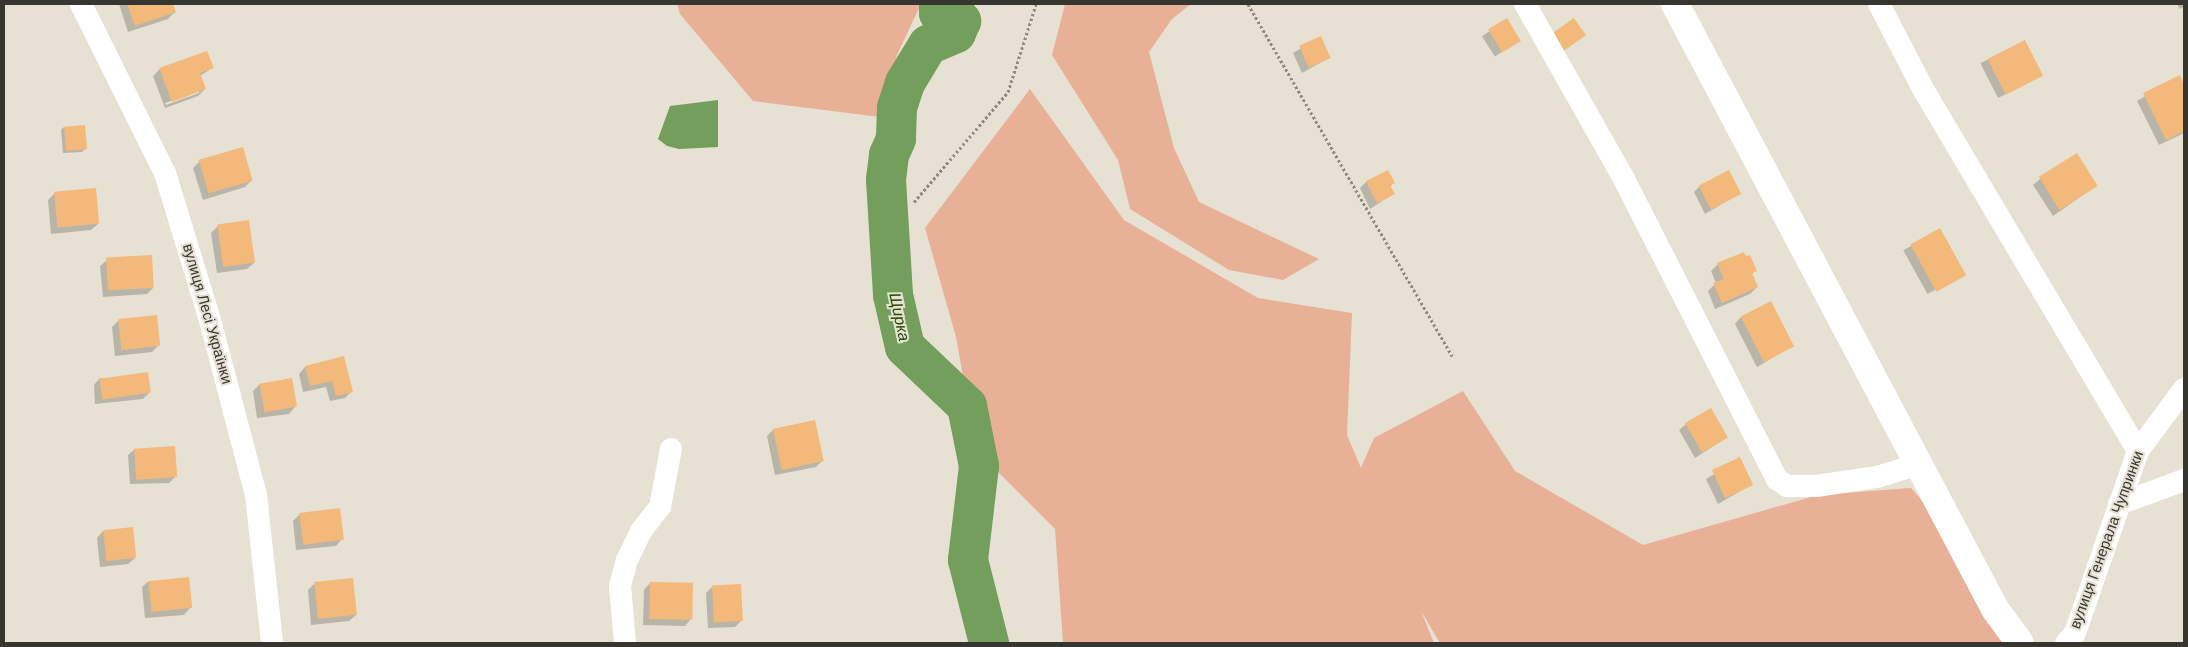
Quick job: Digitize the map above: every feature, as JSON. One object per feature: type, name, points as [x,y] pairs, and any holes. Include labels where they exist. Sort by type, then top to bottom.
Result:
[{"type":"street","name":"вулиця Лесі Українки","points":[[81,4],[165,173],[210,320],[256,495],[272,643]]},
{"type":"street","points":[[1526,4],[1621,173],[1777,479],[1787,486],[1816,486],[1878,477],[1919,464]]},
{"type":"street","points":[[1675,4],[1995,609],[2020,643]]},
{"type":"street","points":[[1879,4],[1923,89],[2138,452]]},
{"type":"street","name":"вулиця Генерала Чупринки","points":[[2066,643],[2075,633],[2138,452],[2184,389]]},
{"type":"street","points":[[625,643],[620,586],[627,560],[641,531],[660,507],[671,449]]},
{"type":"street","points":[[2119,504],[2184,480]]},
{"type":"path","points":[[914,202],[1008,92],[1036,4]]},
{"type":"path","points":[[1248,4],[1452,356]]},
{"type":"shaded area","points":[[677,4],[921,4],[897,55],[888,118],[753,101],[680,14]]},
{"type":"shaded area","points":[[1065,4],[1191,4],[1172,19],[1149,52],[1174,148],[1199,202],[1319,259],[1283,280],[1229,270],[1130,209],[1118,160],[1052,55]]},
{"type":"shaded area","points":[[1030,89],[1124,220],[1258,298],[1352,313],[1347,435],[1361,468],[1374,438],[1463,391],[1515,471],[1643,545],[1818,495],[1911,488],[1929,509],[2009,643],[1440,643],[1421,611],[1434,643],[1063,643],[1055,529],[976,450],[956,337],[925,228]]},
{"type":"shaded area","points":[[718,100],[718,147],[679,149],[667,146],[658,139],[670,106]]},
{"type":"building","points":[[127,4],[173,4],[176,12],[135,26]]},
{"type":"building","points":[[1507,18],[1521,41],[1502,52],[1488,29]]},
{"type":"building","points":[[1574,18],[1586,35],[1562,52],[1550,35]]},
{"type":"building","points":[[1321,36],[1331,58],[1309,68],[1299,46]]},
{"type":"building","points":[[2025,40],[2043,76],[2006,95],[1988,59]]},
{"type":"building","points":[[207,51],[214,68],[200,73],[206,89],[172,102],[159,68]]},
{"type":"building","points":[[2180,75],[2184,85],[2184,131],[2166,140],[2143,93]]},
{"type":"building","points":[[85,125],[87,149],[66,151],[64,127]]},
{"type":"building","points":[[243,147],[253,181],[208,193],[199,160]]},
{"type":"building","points":[[2077,153],[2098,186],[2060,210],[2039,177]]},
{"type":"building","points":[[1388,170],[1395,183],[1390,185],[1395,194],[1377,203],[1366,181]]},
{"type":"building","points":[[1729,170],[1741,194],[1711,209],[1699,185]]},
{"type":"building","points":[[96,188],[99,224],[57,228],[54,192]]},
{"type":"building","points":[[249,220],[255,263],[223,267],[217,224]]},
{"type":"building","points":[[1940,228],[1966,275],[1936,292],[1910,244]]},
{"type":"building","points":[[1744,252],[1746,256],[1750,255],[1757,271],[1752,273],[1758,287],[1722,303],[1713,283],[1724,279],[1717,263]]},
{"type":"building","points":[[152,255],[154,288],[108,290],[106,257]]},
{"type":"building","points":[[1771,301],[1794,346],[1764,362],[1741,316]]},
{"type":"building","points":[[157,315],[160,346],[121,350],[118,319]]},
{"type":"building","points":[[344,356],[353,392],[336,396],[332,381],[310,386],[305,366]]},
{"type":"building","points":[[148,372],[151,393],[102,400],[99,379]]},
{"type":"building","points":[[292,378],[297,407],[265,412],[260,384]]},
{"type":"building","points":[[1711,408],[1728,437],[1702,452],[1685,423]]},
{"type":"building","points":[[815,420],[824,461],[782,470],[773,429]]},
{"type":"building","points":[[175,446],[177,477],[136,480],[134,449]]},
{"type":"building","points":[[1740,457],[1753,485],[1725,498],[1712,470]]},
{"type":"building","points":[[340,508],[344,540],[303,545],[299,513]]},
{"type":"building","points":[[133,527],[136,558],[106,561],[103,530]]},
{"type":"building","points":[[189,577],[192,608],[151,612],[148,581]]},
{"type":"building","points":[[353,578],[357,615],[318,619],[314,582]]},
{"type":"building","points":[[650,582],[693,583],[692,620],[649,619]]},
{"type":"building","points":[[741,584],[743,621],[714,622],[712,586]]},
{"type":"waterway","name":"Щирка","points":[[939,4],[939,13],[953,14],[961,21],[956,33],[928,45],[905,83],[897,108],[896,139],[889,155],[886,180],[893,295],[905,347],[967,406],[979,466],[968,560],[989,643]]}]
